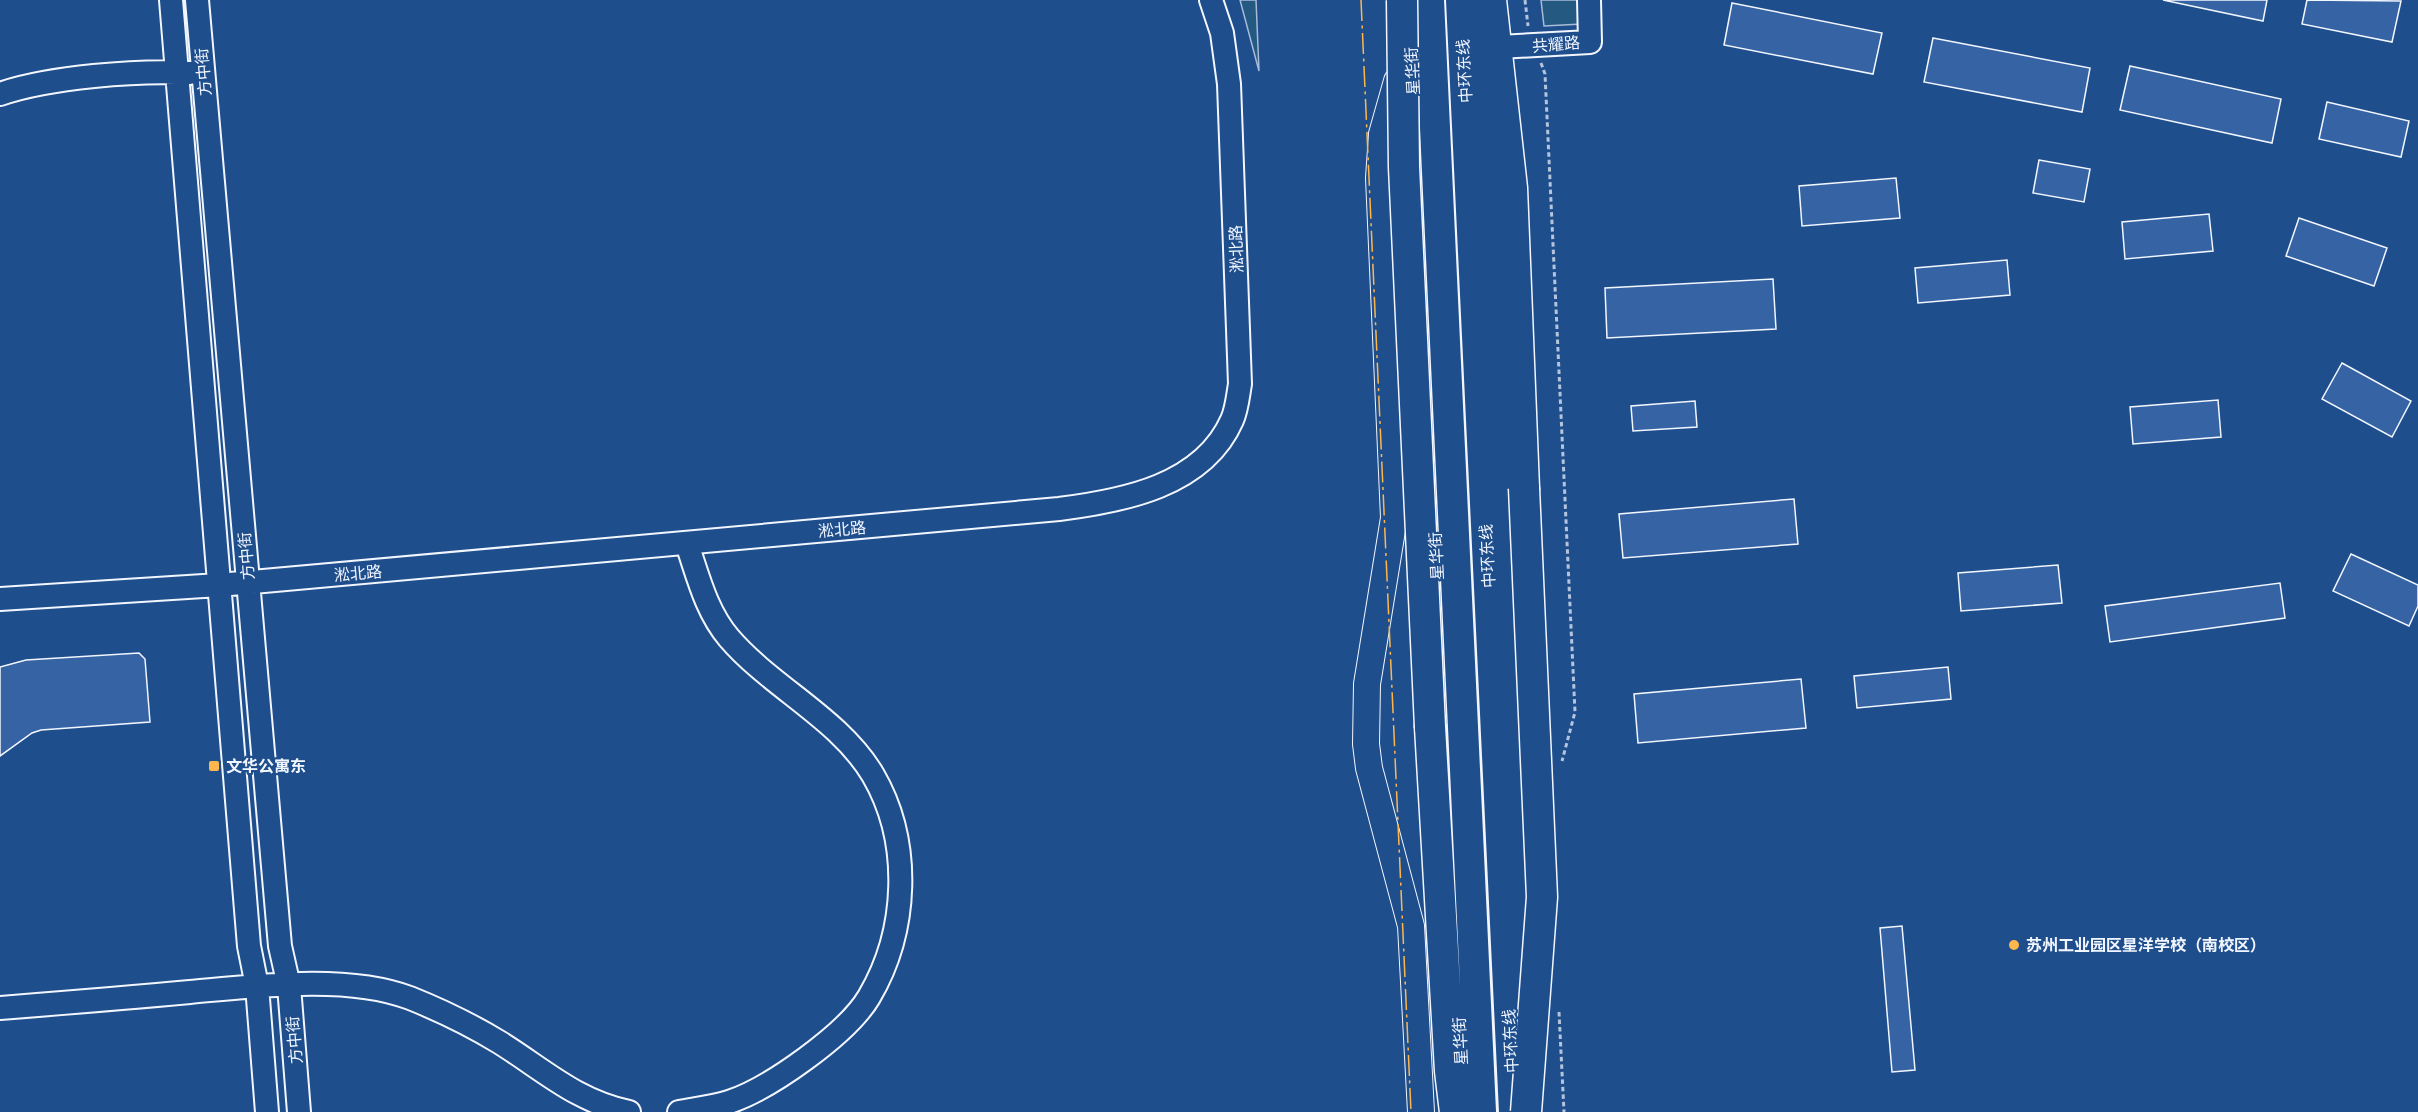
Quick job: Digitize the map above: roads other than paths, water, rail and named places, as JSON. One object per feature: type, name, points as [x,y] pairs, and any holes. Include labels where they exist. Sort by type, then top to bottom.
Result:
[{"type":"highway","points":[[1402,0],[1405,179],[1430,727],[1450,1071],[1455,1112]]},
{"type":"highway","name":"中环东线","points":[[1429,0],[1481,1112]]},
{"type":"highway","name":"中环东线","points":[[1461,0],[1514,1112]]},
{"type":"highway","points":[[1491,0],[1489,49],[1512,188],[1542,897],[1528,1112]]},
{"type":"main road","name":"星华街","points":[[1408,0],[1464,1112]]},
{"type":"main road","points":[[1479,0],[1489,49],[1528,1112]]},
{"type":"main road","points":[[1410,34],[1379,156],[1394,518],[1367,684],[1365,717],[1369,768],[1414,942],[1422,1112]]},
{"type":"street","name":"方中街","points":[[171,0],[249,946],[256,986],[267,1112]]},
{"type":"street","name":"方中街","points":[[197,0],[280,946],[289,986],[299,1112]]},
{"type":"street","name":"淞北路","points":[[0,599],[219,585],[687,544],[1059,509],[1114,502],[1149,491],[1199,463],[1217,443],[1233,419],[1240,384],[1229,84],[1222,33],[1211,0]]},
{"type":"street","name":"共耀路","points":[[1489,49],[1590,42],[1589,0]]},
{"type":"street","points":[[0,94],[29,84],[177,72],[203,74]]},
{"type":"street","points":[[680,1112],[729,1102],[792,1070],[832,1036],[868,998],[873,988],[894,938],[902,878],[894,826],[886,800],[873,774],[857,752],[832,728],[754,664],[728,637],[709,608],[687,544]]},
{"type":"street","points":[[0,1008],[256,986],[328,984],[371,987],[408,997],[499,1042],[573,1093],[604,1107],[629,1112]]},
{"type":"place","name":"文华公寓东","points":[[214,766]]},
{"type":"place","name":"苏州工业园区星洋学校（南校区）","points":[[2014,945]]}]
